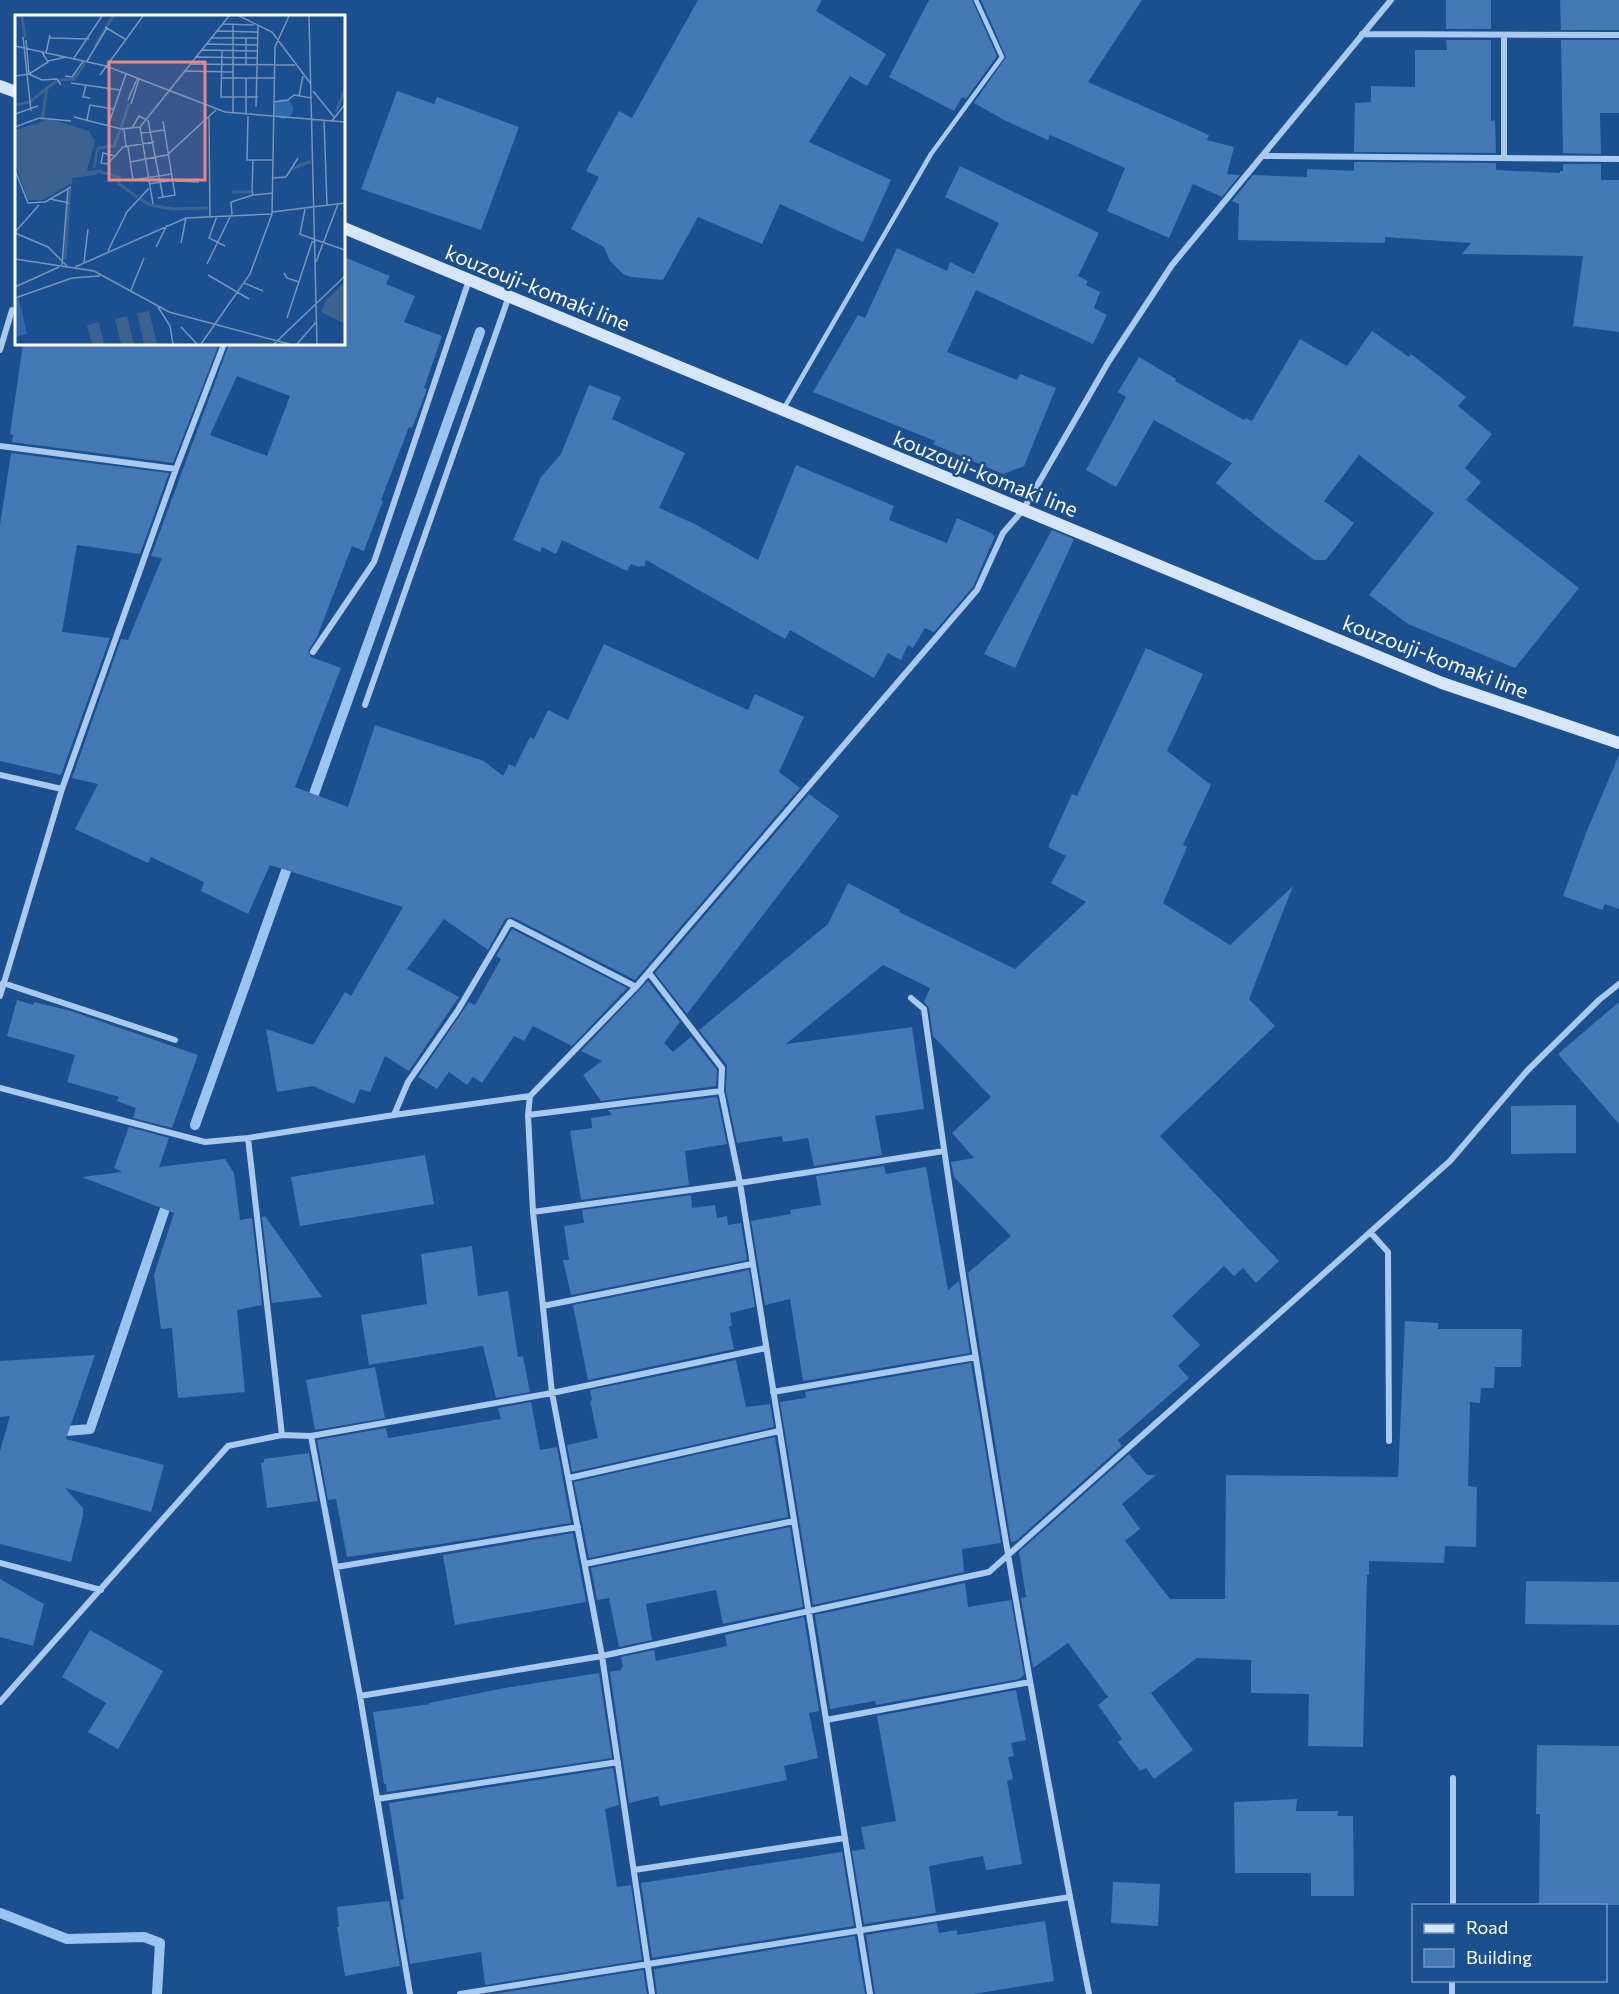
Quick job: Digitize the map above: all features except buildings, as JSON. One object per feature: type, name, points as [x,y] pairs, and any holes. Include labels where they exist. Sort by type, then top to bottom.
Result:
[{"type":"main road","points":[[0,86],[15,92]]},
{"type":"main road","name":"kouzouji-komaki line","points":[[345,228],[1442,683],[1619,743]]},
{"type":"street","points":[[0,1088],[205,1142],[248,1138],[530,1096],[649,973],[977,590],[1003,533],[1023,510],[1109,361],[1172,265],[1391,0]]},
{"type":"street","points":[[1362,34],[1619,35]]},
{"type":"street","points":[[1504,35],[1504,158]]},
{"type":"street","points":[[1263,156],[1619,159]]},
{"type":"street","points":[[313,652],[374,562],[470,280]]},
{"type":"street","points":[[365,705],[509,295]]},
{"type":"street","points":[[0,350],[12,310]]},
{"type":"street","points":[[0,996],[62,789],[176,469],[224,345]]},
{"type":"street","points":[[0,446],[176,469]]},
{"type":"street","points":[[0,775],[62,789]]},
{"type":"street","points":[[394,1115],[408,1082],[458,1010],[510,922],[636,987]]},
{"type":"street","points":[[649,973],[722,1068],[721,1090],[740,1183],[870,1994]]},
{"type":"street","points":[[3,983],[175,1040]]},
{"type":"street","points":[[360,1696],[602,1656],[989,1572],[1450,1161],[1527,1071],[1599,1000],[1619,984]]},
{"type":"street","points":[[911,998],[924,1009],[944,1151],[1008,1555],[1089,1994]]},
{"type":"street","points":[[528,1115],[721,1090]]},
{"type":"street","points":[[530,1096],[528,1115],[533,1212],[552,1393],[602,1656],[652,1994]]},
{"type":"street","points":[[248,1138],[282,1435]]},
{"type":"street","points":[[533,1212],[944,1151]]},
{"type":"street","points":[[1371,1233],[1388,1252],[1389,1441]]},
{"type":"street","points":[[543,1306],[753,1264]]},
{"type":"street","points":[[0,1702],[228,1446],[282,1435],[311,1436],[552,1393],[766,1348]]},
{"type":"street","points":[[773,1392],[976,1357]]},
{"type":"street","points":[[569,1478],[779,1431]]},
{"type":"street","points":[[311,1436],[360,1696],[410,1994]]},
{"type":"street","points":[[585,1564],[794,1521]]},
{"type":"street","points":[[336,1567],[578,1527]]},
{"type":"street","points":[[0,1563],[100,1590]]},
{"type":"street","points":[[826,1720],[1030,1682]]},
{"type":"street","points":[[377,1799],[618,1762]]},
{"type":"street","points":[[1453,1778],[1453,1904]]},
{"type":"street","points":[[634,1870],[845,1838]]},
{"type":"street","points":[[460,1994],[1070,1898]]},
{"type":"lane","points":[[783,410],[931,154],[1002,57],[976,0]]},
{"type":"waterway","points":[[310,805],[480,332]]},
{"type":"waterway","points":[[195,1125],[291,857]]},
{"type":"waterway","points":[[54,1432],[90,1429],[169,1197]]},
{"type":"waterway","points":[[0,1913],[67,1939],[144,1937],[160,1943],[157,1994]]}]
